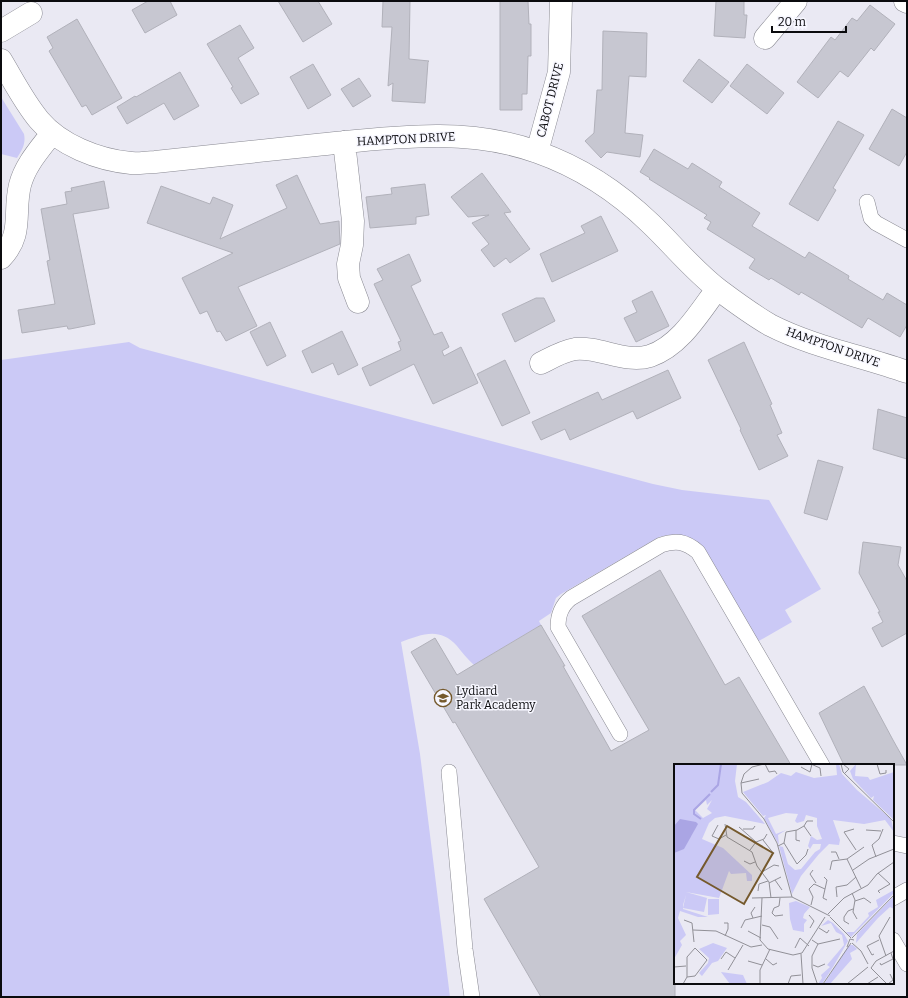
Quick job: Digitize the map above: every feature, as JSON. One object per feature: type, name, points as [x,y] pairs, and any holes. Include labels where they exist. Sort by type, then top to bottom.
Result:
[{"type":"street","name":"CABOT DRIVE","points":[[537,152],[559,72],[562,1]]},
{"type":"street","points":[[765,38],[796,1]]},
{"type":"street","points":[[1,31],[33,7]]},
{"type":"street","name":"HAMPTON DRIVE","points":[[1,60],[29,106],[39,120],[52,133],[69,144],[92,154],[114,160],[132,163],[155,162],[344,142],[438,135],[503,142],[537,152],[586,174],[613,191],[652,224],[687,261],[717,289],[770,325],[811,342],[905,367]]},
{"type":"street","points":[[1,258],[9,250],[15,238],[20,186],[26,169],[52,133]]},
{"type":"street","points":[[344,142],[353,221],[352,245],[348,264],[349,278],[358,302]]},
{"type":"street","points":[[541,363],[574,349],[592,350],[631,358],[649,357],[666,348],[684,333],[717,289]]},
{"type":"lane","points":[[867,202],[871,218],[876,223],[907,240]]},
{"type":"lane","points":[[620,734],[558,627],[560,611],[564,603],[571,598],[661,545],[681,542],[687,544],[698,552],[821,764]]},
{"type":"lane","points":[[449,772],[465,949],[472,997]]},
{"type":"lane","points":[[894,843],[907,846]]},
{"type":"lane","points":[[894,897],[907,890]]},
{"type":"lane","points":[[894,942],[907,964]]},
{"type":"shaded area","points":[[1,97],[24,134],[24,144],[17,158],[1,154]]},
{"type":"shaded area","name":"Lydiard Park Academy","points":[[129,342],[140,348],[653,484],[682,490],[769,500],[821,589],[785,610],[792,622],[757,642],[702,547],[692,539],[682,535],[672,535],[659,537],[561,594],[556,598],[551,613],[539,621],[541,625],[474,665],[450,640],[437,634],[423,635],[401,642],[420,754],[450,997],[1,997],[1,360]]},
{"type":"building","points":[[148,1],[170,1],[177,15],[145,33],[132,10]]},
{"type":"building","points":[[278,1],[318,1],[332,24],[303,42]]},
{"type":"building","points":[[383,1],[410,1],[409,59],[429,61],[425,103],[392,101],[393,83],[388,86],[392,27],[382,27]]},
{"type":"building","points":[[500,1],[528,1],[529,24],[531,24],[531,56],[528,56],[527,94],[522,94],[522,110],[500,110]]},
{"type":"building","points":[[716,1],[744,1],[744,15],[747,15],[745,38],[714,36]]},
{"type":"building","points":[[870,5],[895,24],[874,51],[871,48],[848,77],[840,71],[818,98],[797,82],[831,37],[835,40],[852,18],[857,21]]},
{"type":"building","points":[[77,19],[122,98],[92,115],[86,105],[82,107],[49,51],[53,48],[47,37]]},
{"type":"building","points":[[240,25],[254,48],[238,58],[259,94],[241,104],[231,88],[233,87],[207,44]]},
{"type":"building","points":[[603,31],[647,33],[646,77],[629,76],[625,133],[643,135],[640,157],[607,152],[601,158],[585,141],[594,133],[597,90],[602,90]]},
{"type":"building","points":[[699,59],[729,82],[712,103],[683,81]]},
{"type":"building","points":[[313,64],[331,95],[308,109],[290,77]]},
{"type":"building","points":[[747,64],[784,93],[767,114],[730,86]]},
{"type":"building","points":[[180,72],[199,106],[174,120],[164,103],[127,124],[117,107]]},
{"type":"building","points":[[359,78],[371,96],[353,107],[341,89]]},
{"type":"building","points":[[892,109],[907,118],[907,152],[899,166],[869,149]]},
{"type":"building","points":[[838,121],[864,135],[833,188],[836,190],[818,221],[789,204]]},
{"type":"building","points":[[654,149],[688,169],[692,163],[722,182],[719,187],[760,213],[752,226],[805,258],[809,252],[849,276],[848,279],[883,300],[887,293],[907,305],[907,325],[900,337],[868,318],[862,328],[801,292],[799,295],[771,278],[769,280],[749,268],[755,259],[707,229],[711,222],[704,218],[707,215],[640,172]]},
{"type":"building","points":[[482,173],[511,212],[504,213],[530,249],[510,263],[506,258],[494,267],[481,250],[489,244],[472,223],[489,215],[468,217],[451,197]]},
{"type":"building","points":[[297,175],[320,224],[339,221],[340,244],[238,287],[257,326],[226,341],[220,331],[217,332],[207,311],[200,314],[182,278],[233,253],[147,223],[161,186],[210,204],[213,197],[233,205],[220,239],[287,208],[276,185]]},
{"type":"building","points":[[104,181],[109,208],[73,214],[95,324],[70,329],[68,329],[67,326],[22,333],[18,310],[55,304],[47,261],[50,260],[41,209],[67,204],[65,192],[72,191],[71,188]]},
{"type":"building","points":[[425,184],[429,215],[416,217],[416,224],[370,228],[366,197],[392,194],[391,188]]},
{"type":"building","points":[[601,216],[618,251],[552,282],[540,254],[585,233],[581,226]]},
{"type":"building","points":[[409,254],[421,281],[411,286],[434,335],[442,332],[449,347],[442,351],[444,356],[461,347],[478,383],[433,404],[414,364],[370,386],[362,368],[401,350],[398,342],[401,341],[374,284],[383,280],[377,269]]},
{"type":"building","points":[[652,291],[669,326],[636,342],[624,318],[637,312],[632,301]]},
{"type":"building","points":[[536,298],[544,298],[555,321],[515,342],[502,314]]},
{"type":"building","points":[[270,322],[286,356],[267,366],[250,332]]},
{"type":"building","points":[[342,331],[358,365],[338,375],[333,363],[312,373],[302,351]]},
{"type":"building","points":[[744,342],[772,404],[770,405],[782,433],[777,435],[788,456],[759,470],[708,360]]},
{"type":"building","points":[[505,360],[530,413],[502,426],[477,374]]},
{"type":"building","points":[[668,370],[681,398],[637,419],[633,411],[570,440],[565,429],[541,440],[532,422],[598,392],[602,400]]},
{"type":"building","points":[[878,409],[907,418],[907,459],[873,449]]},
{"type":"building","points":[[818,460],[843,467],[827,520],[804,513]]},
{"type":"building","points":[[863,542],[901,547],[898,565],[907,581],[907,633],[882,647],[872,628],[883,622],[878,612],[880,612],[859,573]]},
{"type":"building","points":[[660,570],[725,685],[739,677],[790,764],[674,764],[675,997],[541,997],[484,899],[539,867],[455,722],[453,723],[411,652],[435,638],[457,675],[541,625],[611,751],[649,730],[582,616]]},
{"type":"building","points":[[864,686],[907,765],[844,764],[819,713]]},
{"type":"place","name":"Lydiard Park Academy","points":[[443,698]]}]
